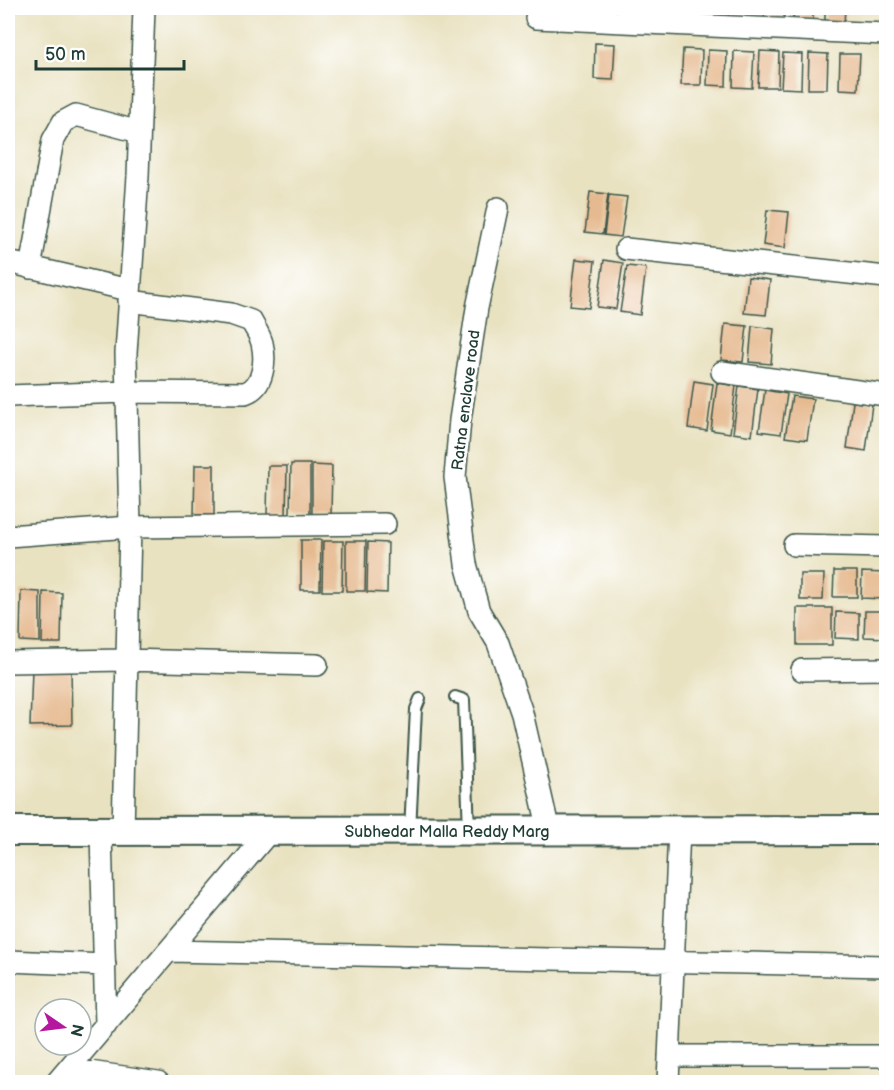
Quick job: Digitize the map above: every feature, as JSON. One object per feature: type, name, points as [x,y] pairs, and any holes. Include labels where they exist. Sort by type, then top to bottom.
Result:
[{"type":"main road","name":"Subhedar Malla Reddy Marg","points":[[8,831],[886,830]]},
{"type":"street","points":[[106,1025],[105,965],[112,832],[126,660],[130,527],[127,392],[129,296],[138,176],[144,8]]},
{"type":"street","points":[[536,18],[886,34]]},
{"type":"street","points":[[30,268],[53,140],[63,122],[76,115],[139,132]]},
{"type":"street","name":"Ratna enclave road","points":[[498,208],[477,308],[460,420],[455,477],[466,564],[479,611],[498,643],[522,712],[549,831]]},
{"type":"street","points":[[626,249],[886,277]]},
{"type":"street","points":[[8,262],[129,296],[246,318],[251,321],[262,341],[263,361],[259,384],[253,390],[245,393],[127,392],[8,396]]},
{"type":"street","points":[[722,372],[886,395]]},
{"type":"street","points":[[8,536],[130,527],[385,524]]},
{"type":"street","points":[[794,545],[886,547]]},
{"type":"street","points":[[8,662],[126,660],[317,665]]},
{"type":"street","points":[[802,670],[886,669]]},
{"type":"street","points":[[668,1083],[679,830]]},
{"type":"street","points":[[63,1076],[270,831]]},
{"type":"street","points":[[169,951],[886,966]]},
{"type":"street","points":[[8,961],[105,965]]},
{"type":"street","points":[[669,1056],[886,1056]]},
{"type":"street","points":[[63,1076],[158,1083]]},
{"type":"lane","points":[[455,697],[464,700],[469,831]]},
{"type":"lane","points":[[410,831],[416,709],[420,699]]},
{"type":"building","points":[[600,8],[620,8],[620,10],[600,10]]},
{"type":"building","points":[[679,8],[699,8],[698,17],[679,16]]},
{"type":"building","points":[[709,8],[729,8],[728,19],[709,18]]},
{"type":"building","points":[[765,8],[784,8],[784,22],[764,21]]},
{"type":"building","points":[[794,8],[813,8],[813,21],[793,21]]},
{"type":"building","points":[[825,8],[845,8],[844,24],[825,23]]},
{"type":"building","points":[[595,43],[615,44],[613,80],[594,79]]},
{"type":"building","points":[[683,49],[702,50],[701,85],[681,85]]},
{"type":"building","points":[[708,50],[727,51],[726,86],[707,85]]},
{"type":"building","points":[[734,51],[754,52],[752,88],[733,87]]},
{"type":"building","points":[[760,51],[779,52],[778,87],[758,87]]},
{"type":"building","points":[[783,53],[802,54],[801,89],[781,88]]},
{"type":"building","points":[[809,53],[828,54],[827,89],[808,89]]},
{"type":"building","points":[[840,54],[860,54],[858,90],[839,89]]},
{"type":"building","points":[[590,192],[608,194],[603,234],[585,232]]},
{"type":"building","points":[[609,195],[627,197],[621,237],[604,235]]},
{"type":"building","points":[[767,210],[789,212],[785,248],[763,245]]},
{"type":"building","points":[[576,259],[595,261],[589,308],[570,306]]},
{"type":"building","points":[[604,260],[623,263],[616,309],[597,307]]},
{"type":"building","points":[[627,266],[646,268],[640,315],[620,312]]},
{"type":"building","points":[[748,277],[770,280],[766,315],[744,313]]},
{"type":"building","points":[[725,324],[747,326],[743,362],[721,360]]},
{"type":"building","points":[[752,326],[774,329],[771,364],[749,362]]},
{"type":"building","points":[[694,381],[713,384],[707,431],[688,428]]},
{"type":"building","points":[[717,383],[736,386],[730,433],[711,430]]},
{"type":"building","points":[[739,386],[758,389],[752,436],[733,433]]},
{"type":"building","points":[[765,390],[787,394],[781,434],[759,431]]},
{"type":"building","points":[[792,396],[813,399],[807,440],[785,437]]},
{"type":"building","points":[[853,402],[872,404],[866,451],[847,448]]},
{"type":"building","points":[[291,464],[310,464],[310,514],[290,514]]},
{"type":"building","points":[[195,465],[214,465],[214,515],[194,515]]},
{"type":"building","points":[[312,465],[332,466],[331,515],[312,515]]},
{"type":"building","points":[[268,466],[287,466],[286,516],[267,516]]},
{"type":"building","points":[[301,540],[321,540],[320,590],[301,590]]},
{"type":"building","points":[[323,541],[343,541],[342,591],[322,591]]},
{"type":"building","points":[[346,541],[366,541],[365,591],[346,591]]},
{"type":"building","points":[[368,542],[388,543],[387,593],[367,592]]},
{"type":"building","points":[[834,571],[857,571],[857,597],[833,597]]},
{"type":"building","points":[[862,572],[885,573],[884,599],[861,598]]},
{"type":"building","points":[[800,574],[824,574],[823,600],[800,600]]},
{"type":"building","points":[[21,591],[40,592],[40,642],[20,641]]},
{"type":"building","points":[[43,592],[62,593],[61,643],[42,643]]},
{"type":"building","points":[[797,608],[832,608],[832,645],[797,645]]},
{"type":"building","points":[[865,611],[886,611],[886,638],[864,637]]},
{"type":"building","points":[[836,612],[859,613],[859,639],[835,638]]},
{"type":"building","points":[[71,668],[72,725],[30,726],[32,669]]}]
